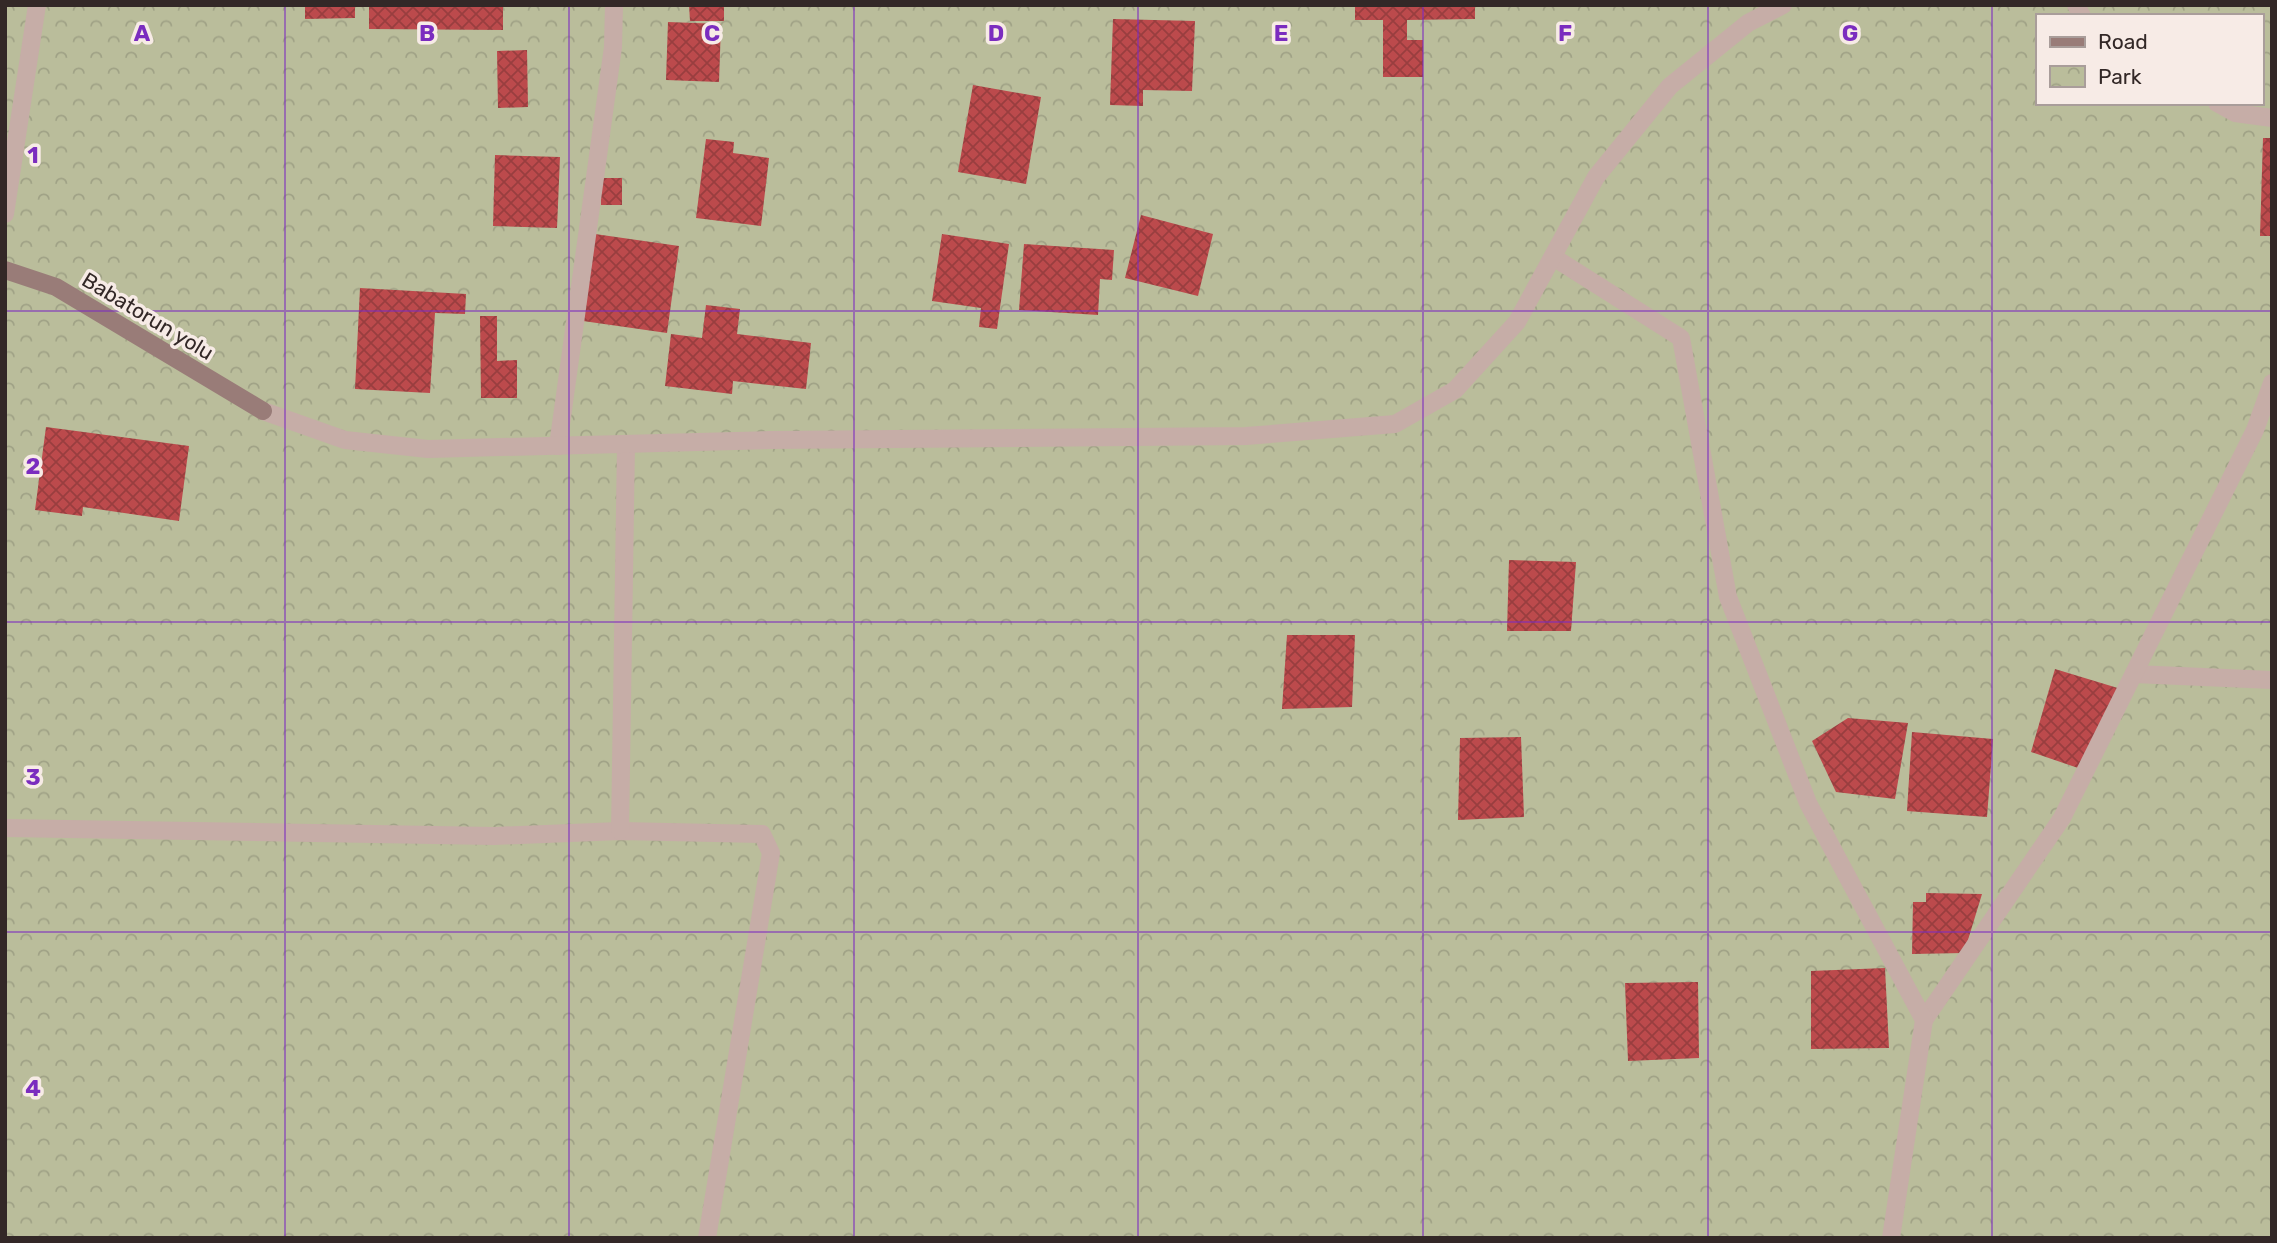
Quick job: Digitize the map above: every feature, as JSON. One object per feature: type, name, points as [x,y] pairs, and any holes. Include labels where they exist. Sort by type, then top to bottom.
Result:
[{"type":"main road","name":"Babatorun yolu","points":[[5,270],[56,287],[263,411]]},
{"type":"street","points":[[5,214],[37,5]]},
{"type":"street","points":[[558,446],[611,61],[614,5]]},
{"type":"street","points":[[263,411],[345,440],[428,449],[770,440],[1246,436],[1395,424],[1455,390],[1517,322],[1596,177],[1670,86],[1748,23],[1783,5]]},
{"type":"street","points":[[2221,105],[2235,113],[2272,118]]},
{"type":"street","points":[[1553,257],[1681,338],[1728,597],[1808,803],[1924,1020]]},
{"type":"street","points":[[1891,1238],[1924,1020],[2062,818],[2255,430],[2272,383]]},
{"type":"street","points":[[620,831],[626,444]]},
{"type":"street","points":[[2134,674],[2272,680]]},
{"type":"street","points":[[5,828],[494,836],[620,831],[762,835],[771,853],[707,1238]]},
{"type":"green space","points":[[5,5],[2272,5],[2272,1238],[5,1238]]},
{"type":"building","points":[[305,5],[355,5],[355,18],[305,19]]},
{"type":"building","points":[[369,5],[503,5],[503,30],[369,29]]},
{"type":"building","points":[[689,5],[724,5],[724,21],[690,21]]},
{"type":"building","points":[[1355,5],[1475,5],[1475,19],[1407,20],[1407,40],[1423,40],[1423,77],[1383,77],[1383,20],[1355,20]]},
{"type":"building","points":[[1113,19],[1195,21],[1192,91],[1143,90],[1143,106],[1110,105]]},
{"type":"building","points":[[668,22],[721,24],[719,82],[666,80]]},
{"type":"building","points":[[527,50],[528,107],[498,108],[497,51]]},
{"type":"building","points":[[973,85],[1041,97],[1026,184],[958,172]]},
{"type":"building","points":[[2263,138],[2272,138],[2272,236],[2260,236]]},
{"type":"building","points":[[706,139],[734,142],[733,153],[769,158],[761,226],[696,218]]},
{"type":"building","points":[[495,155],[560,157],[557,228],[493,226]]},
{"type":"building","points":[[601,178],[622,178],[622,205],[601,205]]},
{"type":"building","points":[[1141,215],[1213,234],[1198,296],[1125,278]]},
{"type":"building","points":[[595,234],[679,246],[667,333],[583,321]]},
{"type":"building","points":[[942,234],[1009,244],[997,329],[979,327],[981,308],[932,301]]},
{"type":"building","points":[[1024,244],[1114,250],[1112,280],[1100,279],[1098,315],[1019,310]]},
{"type":"building","points":[[360,288],[466,294],[465,314],[435,313],[430,393],[355,389]]},
{"type":"building","points":[[706,305],[740,309],[737,334],[811,343],[806,389],[733,381],[732,394],[665,386],[671,334],[702,338]]},
{"type":"building","points":[[480,316],[497,316],[497,361],[517,360],[517,398],[481,398]]},
{"type":"building","points":[[46,427],[189,446],[179,521],[83,507],[82,516],[35,510]]},
{"type":"building","points":[[1509,560],[1576,562],[1571,631],[1507,631]]},
{"type":"building","points":[[1287,635],[1355,635],[1352,707],[1282,709]]},
{"type":"building","points":[[2055,669],[2121,689],[2084,770],[2031,752]]},
{"type":"building","points":[[1848,718],[1908,723],[1895,799],[1836,792],[1812,741]]},
{"type":"building","points":[[1912,732],[1993,739],[1987,817],[1907,811]]},
{"type":"building","points":[[1521,737],[1524,817],[1458,820],[1460,738]]},
{"type":"building","points":[[1926,893],[1982,894],[1964,953],[1912,954],[1913,902],[1926,902]]},
{"type":"building","points":[[1885,968],[1889,1048],[1811,1049],[1811,971]]},
{"type":"building","points":[[1698,982],[1699,1058],[1628,1061],[1625,983]]}]
